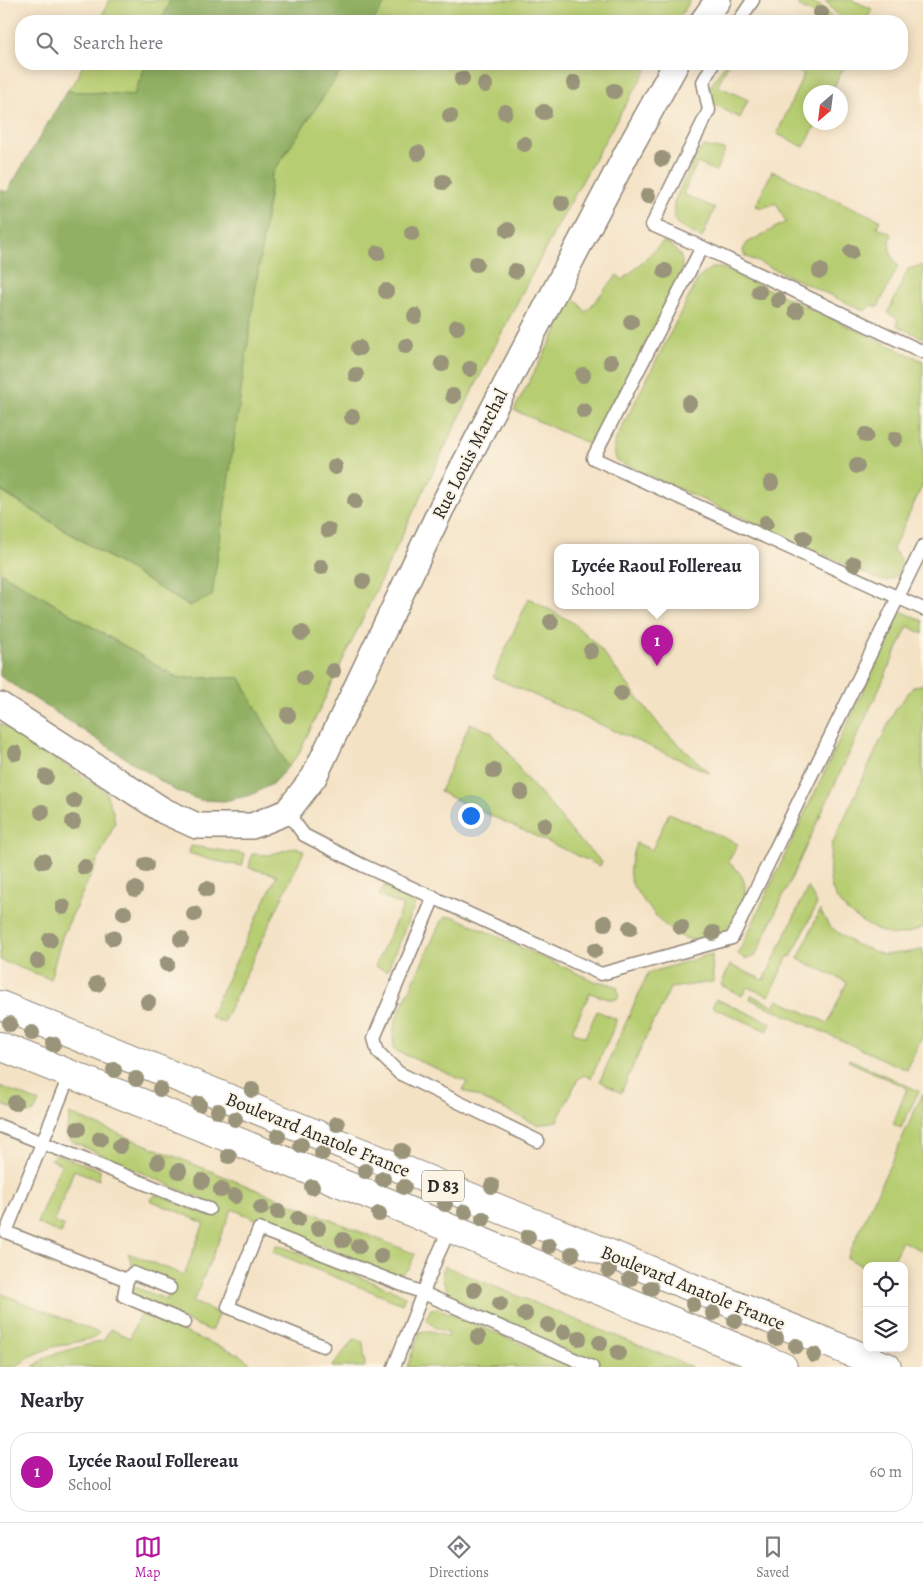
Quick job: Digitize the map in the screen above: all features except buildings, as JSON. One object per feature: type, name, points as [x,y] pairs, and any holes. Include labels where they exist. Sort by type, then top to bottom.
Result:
[{"type":"main road","name":"Boulevard Anatole France","points":[[0,1005],[886,1367]]},
{"type":"main road","name":"Boulevard Anatole France","points":[[0,1046],[450,1228],[783,1367]]},
{"type":"street","points":[[707,15],[718,0]]},
{"type":"street","name":"Rue Louis Marchal","points":[[287,812],[314,777],[441,509],[624,158],[673,70]]},
{"type":"street","points":[[0,705],[164,811],[197,826],[252,826],[287,812]]},
{"type":"lane","points":[[743,15],[753,0]]},
{"type":"lane","points":[[710,70],[703,82],[709,110],[652,225],[923,352]]},
{"type":"lane","points":[[702,247],[593,458],[923,609]]},
{"type":"lane","points":[[287,812],[304,835],[362,864],[601,974],[732,938],[923,546]]},
{"type":"lane","points":[[434,897],[374,1038],[378,1052],[399,1073],[538,1141]]},
{"type":"lane","points":[[70,1074],[6,1232],[127,1280]]},
{"type":"lane","points":[[0,1126],[209,1209]]},
{"type":"lane","points":[[394,1367],[450,1228]]},
{"type":"lane","points":[[323,1346],[228,1307],[259,1229],[423,1294],[592,1367]]},
{"type":"lane","points":[[170,1288],[133,1273],[127,1280],[124,1296],[185,1322]]},
{"type":"green space","points":[[109,0],[170,0],[164,15],[103,15]]},
{"type":"green space","points":[[170,0],[387,0],[377,15],[164,15]]},
{"type":"green space","points":[[387,0],[691,0],[681,15],[377,15]]},
{"type":"green space","points":[[802,0],[807,0],[817,4],[830,15],[815,15],[798,6]]},
{"type":"green space","points":[[825,0],[852,0],[872,9],[869,15],[837,15]]},
{"type":"green space","points":[[81,70],[144,70],[134,95],[67,91],[78,77]]},
{"type":"green space","points":[[144,70],[341,70],[272,174],[212,596],[189,606],[0,490],[0,190],[7,192],[67,91],[134,95]]},
{"type":"green space","points":[[341,70],[646,70],[554,232],[509,318],[465,405],[298,755],[288,767],[240,678],[178,678],[0,572],[0,491],[189,606],[257,279],[272,174]]},
{"type":"green space","points":[[721,70],[725,70],[718,86],[748,100],[740,118],[712,103],[709,89]]},
{"type":"green space","points":[[795,70],[843,70],[835,85],[803,85],[803,130],[813,130],[804,147],[777,134],[804,74]]},
{"type":"green space","points":[[704,146],[725,150],[716,171],[697,163],[683,194],[715,208],[702,238],[679,226],[674,219],[674,202],[696,155]]},
{"type":"green space","points":[[772,171],[880,220],[877,227],[892,234],[890,251],[898,266],[878,307],[871,305],[865,311],[745,256],[743,250],[747,243],[786,222],[776,203],[763,208],[756,206]]},
{"type":"green space","points":[[664,241],[678,252],[682,260],[680,278],[591,445],[514,410],[574,298],[586,312],[617,275],[623,280]]},
{"type":"green space","points":[[923,265],[923,338],[897,326],[898,319],[888,313],[908,269]]},
{"type":"green space","points":[[711,268],[721,268],[729,271],[923,361],[923,484],[893,549],[901,560],[902,565],[892,579],[882,581],[617,461],[614,443],[698,279]]},
{"type":"green space","points":[[0,572],[178,678],[240,678],[288,767],[272,784],[251,795],[224,801],[200,800],[176,791],[0,676]]},
{"type":"green space","points":[[529,598],[573,623],[597,645],[663,730],[710,773],[493,677]]},
{"type":"green space","points":[[901,611],[923,621],[923,634],[908,626],[755,957],[745,959],[738,954]]},
{"type":"green space","points":[[923,684],[923,928],[893,935],[879,931],[864,923],[843,907],[837,899],[830,881],[830,858],[832,844],[895,710],[913,687]]},
{"type":"green space","points":[[0,723],[105,791],[113,812],[115,823],[62,937],[50,979],[0,960]]},
{"type":"green space","points":[[470,723],[491,732],[508,752],[524,776],[576,837],[602,862],[600,866],[440,792]]},
{"type":"green space","points":[[669,813],[738,844],[728,862],[739,872],[743,879],[745,894],[743,902],[730,925],[710,939],[690,939],[681,937],[671,931],[635,890],[630,877],[636,843],[652,850]]},
{"type":"green space","points":[[191,846],[245,854],[242,866],[211,860],[189,853]]},
{"type":"green space","points":[[296,847],[304,851],[223,1023],[210,1016],[277,875],[249,868],[252,854],[269,855]]},
{"type":"green space","points":[[385,885],[414,900],[415,904],[387,971],[375,966],[403,906],[379,895]]},
{"type":"green space","points":[[808,887],[817,904],[791,957],[788,956],[769,996],[747,987],[742,996],[721,985],[730,965],[764,980]]},
{"type":"green space","points":[[820,910],[829,926],[854,944],[884,955],[923,949],[923,1034],[907,1070],[750,999],[751,995],[774,1006],[778,1000],[828,1023],[847,982],[798,959]]},
{"type":"green space","points":[[446,917],[455,917],[594,981],[617,987],[619,994],[617,999],[609,999],[590,993],[572,1031],[585,1037],[597,1011],[616,1019],[591,1078],[584,1075],[578,1079],[557,1121],[538,1125],[463,1090],[467,1082],[394,1050],[393,1035],[395,1022],[441,921]]},
{"type":"green space","points":[[712,954],[713,982],[670,988],[621,1093],[600,1081],[648,973]]},
{"type":"green space","points":[[716,999],[771,1023],[767,1031],[712,1007]]},
{"type":"green space","points":[[849,1059],[919,1091],[901,1128],[893,1124],[907,1088],[848,1061]]},
{"type":"green space","points":[[0,1086],[39,1102],[34,1112],[27,1114],[0,1104]]},
{"type":"green space","points":[[923,1093],[923,1251],[902,1241],[892,1262],[863,1262],[863,1266],[847,1258]]},
{"type":"green space","points":[[70,1114],[415,1254],[409,1268],[402,1274],[389,1274],[232,1209],[193,1302],[219,1313],[211,1331],[132,1297],[130,1290],[132,1286],[167,1300],[173,1286],[133,1267],[128,1253],[184,1275],[204,1223],[150,1200],[154,1196],[159,1195],[209,1216],[214,1205],[73,1142],[66,1135]]},
{"type":"green space","points":[[56,1154],[100,1170],[99,1180],[74,1170],[54,1222],[64,1226],[61,1234],[37,1223],[61,1164],[51,1159]]},
{"type":"green space","points":[[276,1245],[398,1292],[405,1296],[402,1304],[273,1252]]},
{"type":"green space","points":[[444,1266],[692,1367],[603,1367],[467,1305],[451,1294],[445,1286],[443,1280]]},
{"type":"green space","points":[[0,1293],[99,1333],[94,1338],[53,1347],[29,1357],[16,1367],[0,1367]]},
{"type":"green space","points":[[437,1308],[576,1367],[407,1367],[420,1332],[431,1331],[448,1337],[449,1332],[436,1328],[426,1318],[431,1309]]},
{"type":"green space","points":[[140,1314],[238,1354],[249,1362],[252,1367],[33,1367],[48,1356],[104,1340],[110,1329],[130,1338]]},
{"type":"green space","points":[[354,1339],[363,1342],[365,1367],[332,1367]]},
{"type":"place","name":"Lycée Raoul Follereau","points":[[657,666]]}]
